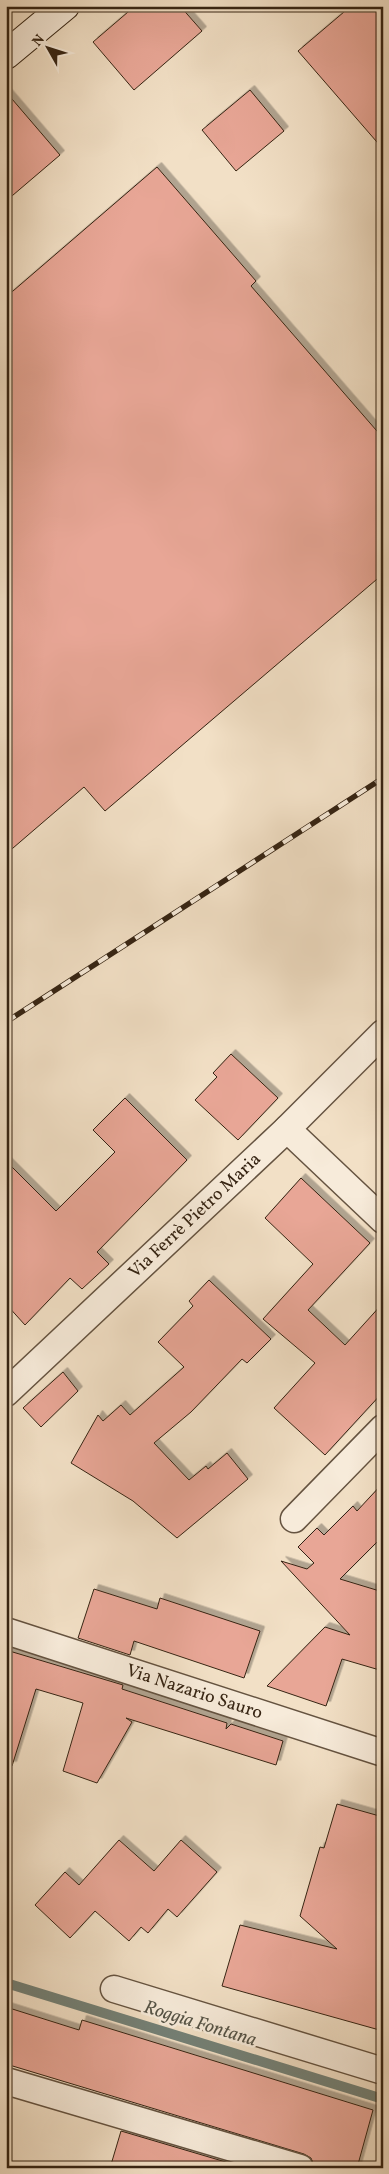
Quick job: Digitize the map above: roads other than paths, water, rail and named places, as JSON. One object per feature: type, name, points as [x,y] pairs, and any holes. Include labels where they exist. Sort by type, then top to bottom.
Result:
[{"type":"main road","points":[[6,55],[65,6]]},
{"type":"street","name":"Via Ferrè Pietro Maria","points":[[6,1393],[288,1129],[383,1033]]},
{"type":"street","points":[[288,1129],[383,1220]]},
{"type":"street","points":[[294,1519],[383,1428]]},
{"type":"street","name":"Via Nazario Sauro","points":[[6,1631],[383,1753]]},
{"type":"street","points":[[114,1989],[383,2071]]},
{"type":"street","points":[[6,2081],[300,2168]]},
{"type":"waterway","name":"Roggia Fontana","points":[[6,1983],[383,2099]]},
{"type":"railway","points":[[6,1022],[383,778]]}]
